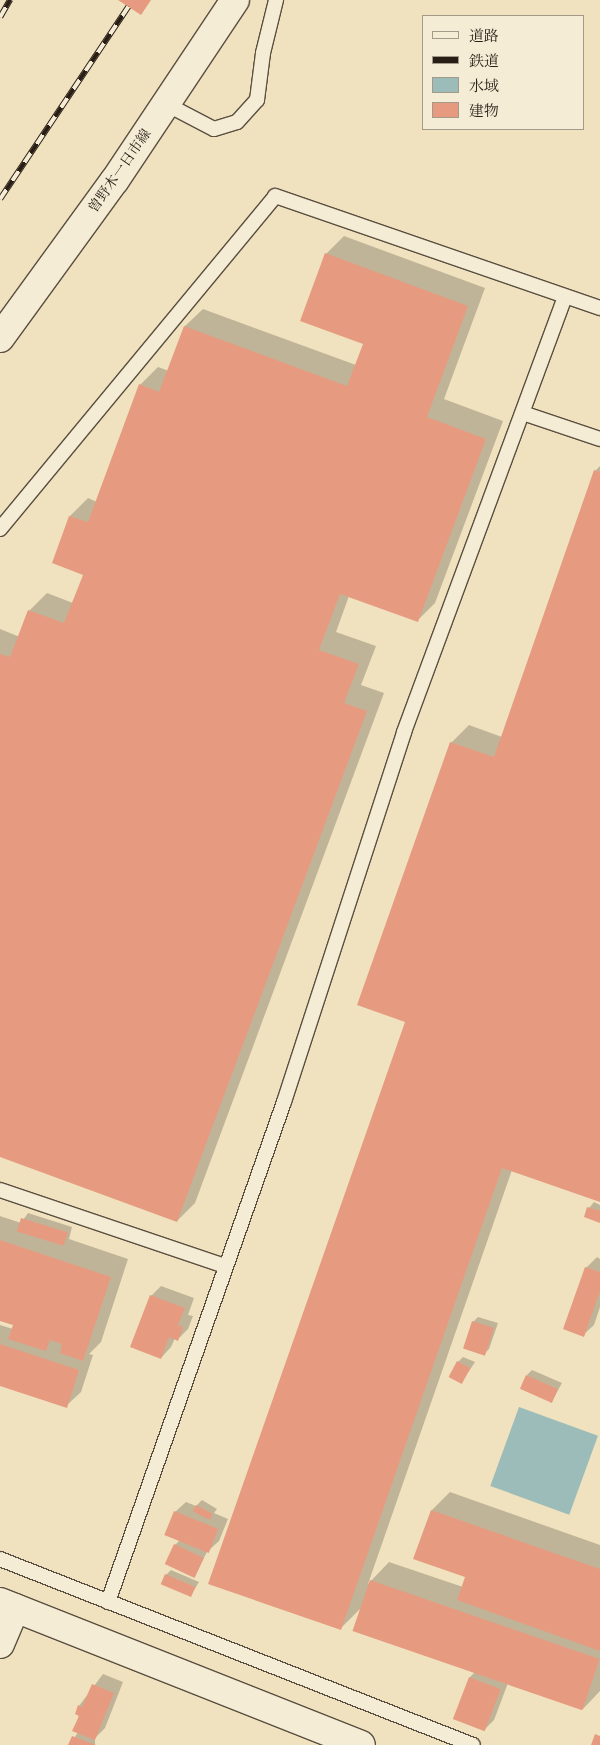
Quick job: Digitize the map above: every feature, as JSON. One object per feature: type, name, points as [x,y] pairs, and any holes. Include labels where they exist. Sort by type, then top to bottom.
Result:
[{"type":"main road","name":"曽野木一日市線","points":[[0,338],[115,180],[234,0]]},
{"type":"main road","points":[[0,1644],[7,1605],[361,1745]]},
{"type":"lane","points":[[166,104],[214,129],[237,122],[257,100],[263,53],[276,0]]},
{"type":"lane","points":[[0,529],[275,196],[600,308]]},
{"type":"lane","points":[[108,1602],[284,1102],[404,732],[566,297]]},
{"type":"lane","points":[[523,413],[600,439]]},
{"type":"lane","points":[[0,1190],[225,1266]]},
{"type":"lane","points":[[0,1559],[473,1745]]},
{"type":"water","points":[[519,1407],[598,1436],[569,1515],[490,1486]]},
{"type":"building","points":[[118,0],[151,0],[141,15]]},
{"type":"building","points":[[325,253],[468,306],[427,417],[486,439],[418,622],[340,594],[319,650],[359,664],[344,703],[367,711],[177,1222],[0,1157],[0,654],[10,657],[28,610],[64,623],[83,575],[52,563],[69,516],[88,522],[139,384],[159,392],[184,326],[347,386],[363,344],[300,321]]},
{"type":"building","points":[[594,470],[600,472],[600,1202],[502,1168],[341,1630],[208,1584],[405,1022],[357,1005],[450,742],[494,757]]},
{"type":"building","points":[[587,1207],[600,1211],[600,1223],[584,1217]]},
{"type":"building","points":[[21,1218],[68,1232],[64,1246],[17,1231]]},
{"type":"building","points":[[0,1240],[111,1277],[83,1361],[60,1353],[62,1344],[50,1340],[46,1351],[8,1339],[13,1325],[0,1321]]},
{"type":"building","points":[[585,1267],[600,1272],[600,1291],[584,1337],[563,1329]]},
{"type":"building","points":[[150,1295],[185,1308],[178,1325],[183,1327],[178,1341],[169,1337],[161,1359],[130,1347]]},
{"type":"building","points":[[472,1321],[494,1328],[485,1356],[463,1349]]},
{"type":"building","points":[[0,1344],[79,1370],[67,1408],[0,1386]]},
{"type":"building","points":[[457,1361],[470,1368],[462,1384],[449,1377]]},
{"type":"building","points":[[526,1375],[558,1389],[552,1403],[520,1389]]},
{"type":"building","points":[[196,1505],[213,1514],[209,1520],[193,1511]]},
{"type":"building","points":[[431,1510],[600,1569],[600,1651],[457,1600],[465,1577],[413,1559]]},
{"type":"building","points":[[174,1511],[219,1529],[209,1553],[164,1535]]},
{"type":"building","points":[[174,1544],[204,1558],[195,1578],[165,1564]]},
{"type":"building","points":[[165,1574],[195,1587],[191,1597],[161,1584]]},
{"type":"building","points":[[370,1580],[600,1659],[582,1710],[352,1631]]},
{"type":"building","points":[[469,1677],[501,1689],[485,1731],[453,1719]]},
{"type":"building","points":[[92,1684],[114,1693],[95,1740],[72,1731],[79,1716],[75,1714],[78,1705],[82,1707]]},
{"type":"building","points":[[595,1734],[600,1736],[600,1745],[591,1745]]},
{"type":"building","points":[[72,1736],[96,1745],[68,1745]]},
{"type":"railway","points":[[0,17],[10,0]]},
{"type":"railway","points":[[0,199],[128,7]]}]
